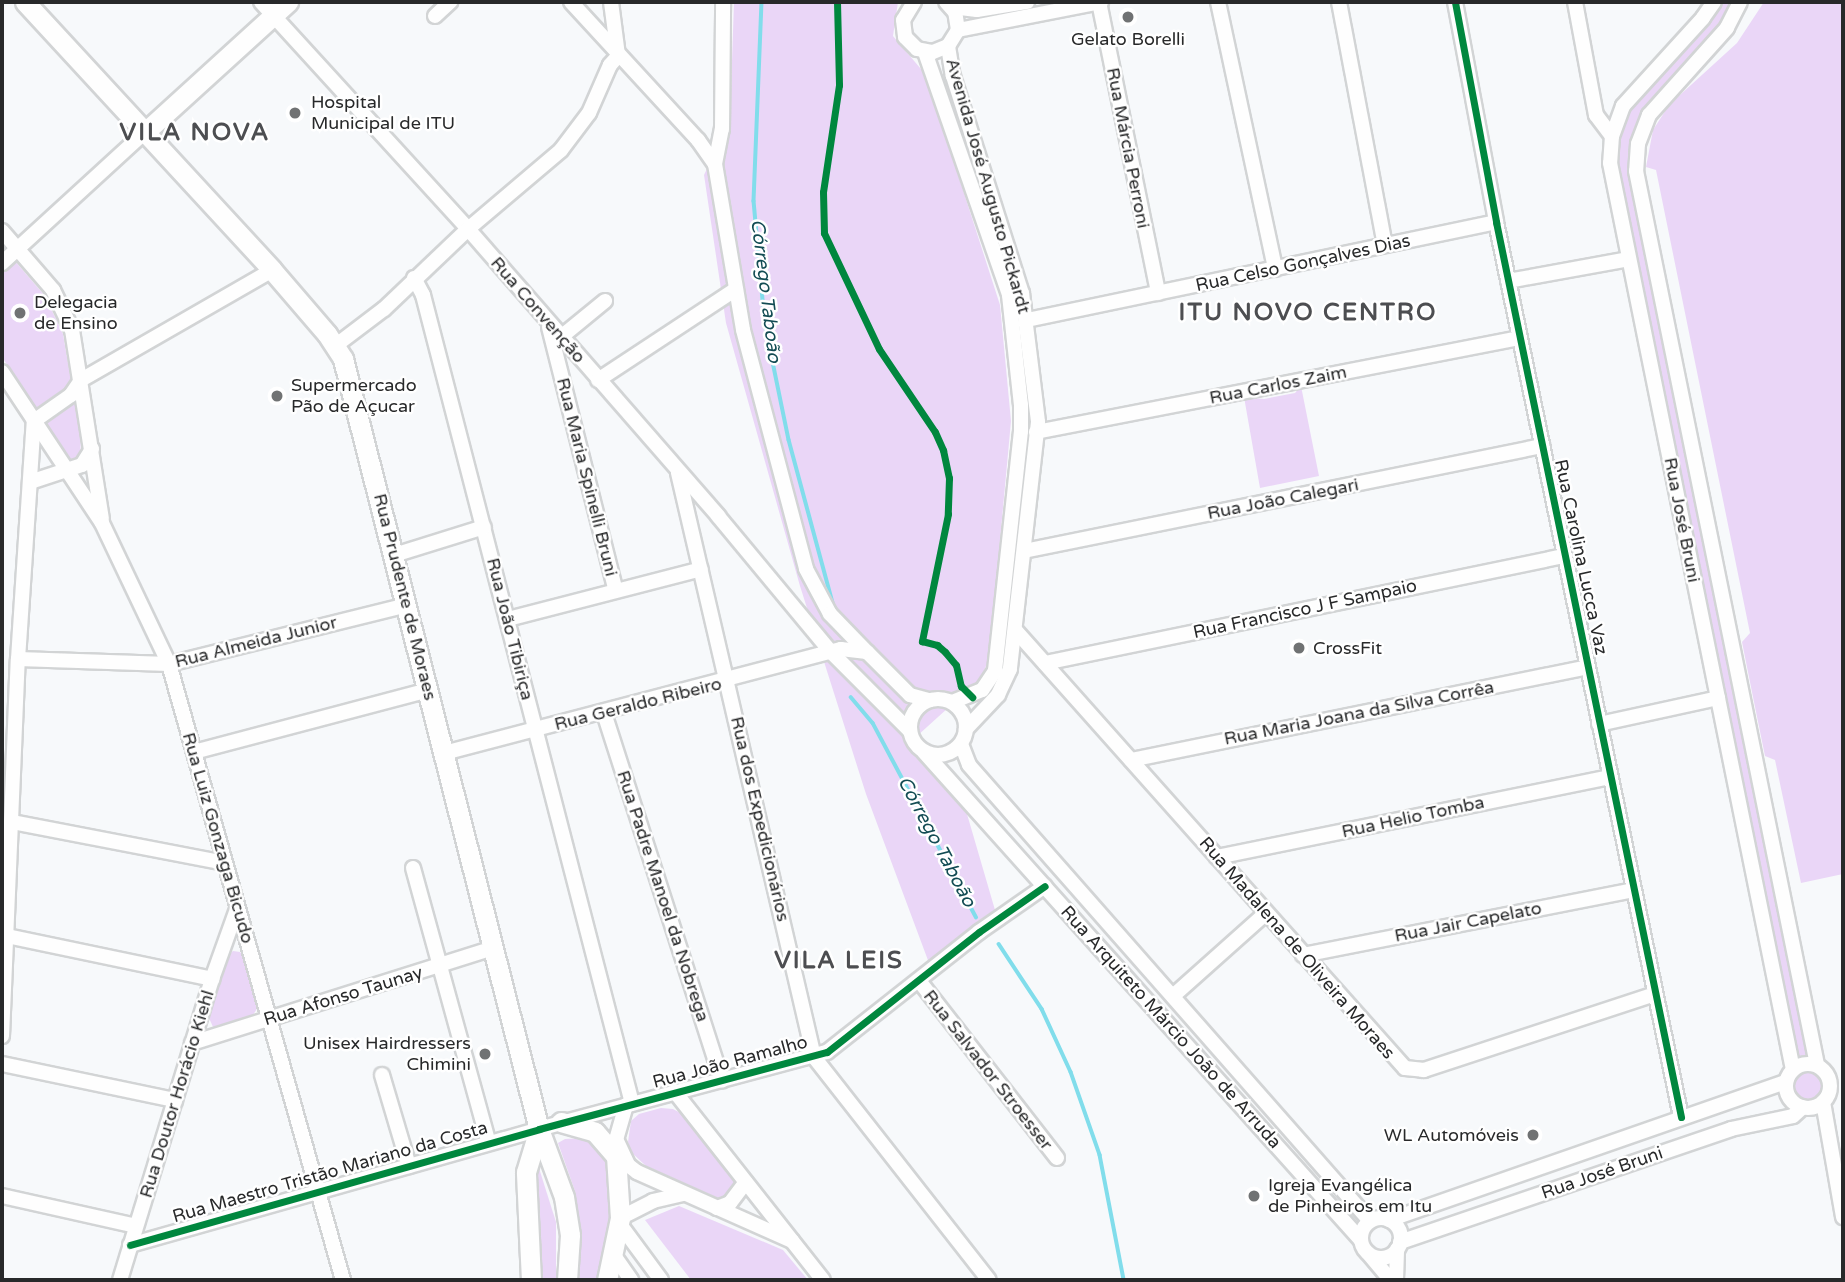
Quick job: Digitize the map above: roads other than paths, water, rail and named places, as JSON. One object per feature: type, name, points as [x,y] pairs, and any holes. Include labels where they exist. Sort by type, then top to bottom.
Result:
[{"type":"main road","name":"Rua Prudente de Moraes","points":[[25,2],[272,270],[343,359],[539,1129],[559,1180],[568,1215],[566,1280]]},
{"type":"main road","points":[[144,133],[267,9],[288,2]]},
{"type":"main road","points":[[561,1122],[596,1132],[616,1156],[620,1220],[607,1280]]},
{"type":"main road","points":[[531,1280],[526,1172],[539,1129]]},
{"type":"street","points":[[435,16],[450,2]]},
{"type":"street","points":[[571,2],[698,140],[715,164]]},
{"type":"street","points":[[335,346],[384,310],[414,278],[468,229],[561,150],[589,113],[610,65],[618,56],[611,2]]},
{"type":"street","points":[[723,2],[722,129],[715,164],[743,330],[806,569],[830,614],[910,695],[952,702],[963,714],[967,729],[961,744],[948,754],[924,752],[917,747],[910,731],[825,654]]},
{"type":"street","points":[[949,4],[977,10],[1027,2]]},
{"type":"street","points":[[958,30],[1100,2]]},
{"type":"street","name":"Rua Márcia Perroni","points":[[1100,2],[1157,293]]},
{"type":"street","points":[[1218,2],[1275,268]]},
{"type":"street","points":[[1339,2],[1385,246]]},
{"type":"street","name":"Rua Carolina Lucca Vaz","points":[[1455,2],[1496,222],[1681,1117]]},
{"type":"street","points":[[1575,2],[1596,115],[1612,136]]},
{"type":"street","name":"Rua José Bruni","points":[[1389,1220],[1789,1076],[1718,698],[1612,175],[1612,136],[1623,107],[1703,18],[1714,2]]},
{"type":"street","name":"Rua José Bruni","points":[[1740,2],[1727,28],[1649,114],[1638,144],[1636,171],[1817,1065]]},
{"type":"street","points":[[908,5],[902,29],[910,44],[925,52],[948,46],[958,30],[957,18],[949,4]]},
{"type":"street","name":"Rua Convenção","points":[[267,9],[468,229],[718,516],[807,624],[825,654]]},
{"type":"street","name":"Avenida José Augusto Pickardt","points":[[948,46],[953,76],[1023,293],[1038,410],[1010,668],[1002,688],[967,729]]},
{"type":"street","name":"Avenida José Augusto Pickardt","points":[[925,52],[1009,295],[1021,405],[1020,444],[995,671],[982,690],[952,702]]},
{"type":"street","points":[[2,263],[144,133]]},
{"type":"street","name":"Rua Celso Gonçalves Dias","points":[[1027,320],[1496,222]]},
{"type":"street","points":[[2,231],[53,290],[72,330],[88,419],[102,523]]},
{"type":"street","points":[[1508,281],[1629,259]]},
{"type":"street","points":[[2,1036],[4,936],[12,822],[9,717],[18,659],[34,421],[71,395],[81,380],[272,270]]},
{"type":"street","name":"Rua João Tibiriça","points":[[414,278],[423,295],[508,619],[629,1104]]},
{"type":"street","points":[[598,380],[736,289]]},
{"type":"street","points":[[561,337],[605,301]]},
{"type":"street","name":"Rua Maria Spinelli Bruni","points":[[548,322],[616,591]]},
{"type":"street","name":"Rua Carlos Zaim","points":[[1036,432],[1520,338]]},
{"type":"street","name":"Rua Luiz Gonzaga Bicudo","points":[[2,372],[102,523],[169,664],[343,1280]]},
{"type":"street","points":[[54,408],[74,410],[88,419]]},
{"type":"street","name":"Rua João Calegari","points":[[1024,551],[1542,446]]},
{"type":"street","points":[[30,482],[82,465],[92,449]]},
{"type":"street","name":"Rua dos Expedicionários","points":[[677,469],[814,1057],[989,1280]]},
{"type":"street","points":[[690,525],[700,517],[718,516]]},
{"type":"street","points":[[394,555],[484,527]]},
{"type":"street","name":"Rua Francisco J F Sampaio","points":[[1045,663],[1564,556]]},
{"type":"street","points":[[508,619],[701,569]]},
{"type":"street","name":"Rua Almeida Junior","points":[[18,659],[169,664],[407,605]]},
{"type":"street","name":"Rua Madalena de Oliveira Moraes","points":[[1016,631],[1401,1065],[1417,1071],[1655,994]]},
{"type":"street","points":[[825,654],[846,648],[867,652]]},
{"type":"street","name":"Rua Geraldo Ribeiro","points":[[444,753],[825,654]]},
{"type":"street","name":"Rua Maria Joana da Silva Corrêa","points":[[1131,760],[1587,667]]},
{"type":"street","points":[[194,752],[429,690]]},
{"type":"street","points":[[1599,724],[1718,698]]},
{"type":"street","points":[[910,731],[914,712],[929,700]]},
{"type":"street","name":"Rua Padre Manoel da Nobrega","points":[[604,713],[722,1080]]},
{"type":"street","name":"Rua Arquiteto Márcio João de Arruda","points":[[961,744],[969,765],[1370,1221]]},
{"type":"street","name":"Rua Arquiteto Márcio João de Arruda","points":[[924,752],[1394,1280]]},
{"type":"street","name":"Rua Helio Tomba","points":[[1217,857],[1610,776]]},
{"type":"street","points":[[12,822],[224,863]]},
{"type":"street","points":[[413,868],[489,1143]]},
{"type":"street","name":"Rua João Ramalho","points":[[539,1129],[827,1052],[979,932],[1045,886]]},
{"type":"street","name":"Rua Jair Capelato","points":[[1303,955],[1633,890]]},
{"type":"street","name":"Rua Doutor Horácio Kiehl","points":[[120,1280],[212,979],[237,909]]},
{"type":"street","points":[[1173,996],[1266,913]]},
{"type":"street","points":[[4,936],[212,979]]},
{"type":"street","name":"Rua Afonso Taunay","points":[[192,1043],[493,948]]},
{"type":"street","name":"Rua Salvador Stroesser","points":[[919,982],[1057,1158]]},
{"type":"street","points":[[201,1017],[206,1029],[218,1035]]},
{"type":"street","points":[[2,1064],[175,1100]]},
{"type":"street","points":[[1832,1094],[1803,1107],[1790,1098],[1789,1076],[1804,1064],[1817,1065],[1828,1075],[1832,1094],[1843,1217]]},
{"type":"street","points":[[382,1075],[409,1166]]},
{"type":"street","points":[[675,1092],[823,1280]]},
{"type":"street","points":[[629,1104],[615,1139],[628,1165],[637,1172],[792,1241]]},
{"type":"street","name":"Rua José Bruni","points":[[1398,1246],[1731,1129],[1793,1116],[1803,1107]]},
{"type":"street","name":"Rua Maestro Tristão Mariano da Costa","points":[[130,1245],[539,1129]]},
{"type":"street","points":[[717,1208],[730,1203],[746,1182]]},
{"type":"street","points":[[661,1280],[620,1220],[653,1201],[685,1194]]},
{"type":"street","points":[[2,1196],[136,1226]]},
{"type":"street","points":[[1394,1280],[1398,1246],[1398,1229],[1389,1220],[1370,1221],[1364,1226],[1364,1246],[1386,1257],[1398,1246]]},
{"type":"street","points":[[613,1254],[631,1280]]},
{"type":"waterway","name":"Córrego Taboão","points":[[762,2],[754,201],[765,323],[789,440],[834,607]]},
{"type":"waterway","name":"Córrego Taboão","points":[[851,697],[873,723],[976,917]]},
{"type":"waterway","name":"Córrego Taboão","points":[[999,944],[1042,1009],[1071,1072],[1100,1155],[1124,1280]]},
{"type":"place","name":"Gelato Borelli","points":[[1128,17]]},
{"type":"place","name":"Hospital Municipal de ITU","points":[[295,113]]},
{"type":"place","name":"Delegacia de Ensino","points":[[20,313]]},
{"type":"place","name":"Supermercado Pão de Açucar","points":[[277,396]]},
{"type":"place","name":"CrossFit","points":[[1299,648]]},
{"type":"place","name":"Unisex Hairdressers Chimini","points":[[485,1054]]},
{"type":"place","name":"WL Automóveis","points":[[1533,1135]]},
{"type":"place","name":"Igreja Evangélica de Pinheiros em Itu","points":[[1254,1196]]},
{"type":"district","name":"VILA NOVA","points":[[195,133]]},
{"type":"district","name":"ITU NOVO CENTRO","points":[[1308,313]]},
{"type":"district","name":"VILA LEIS","points":[[839,961]]}]
